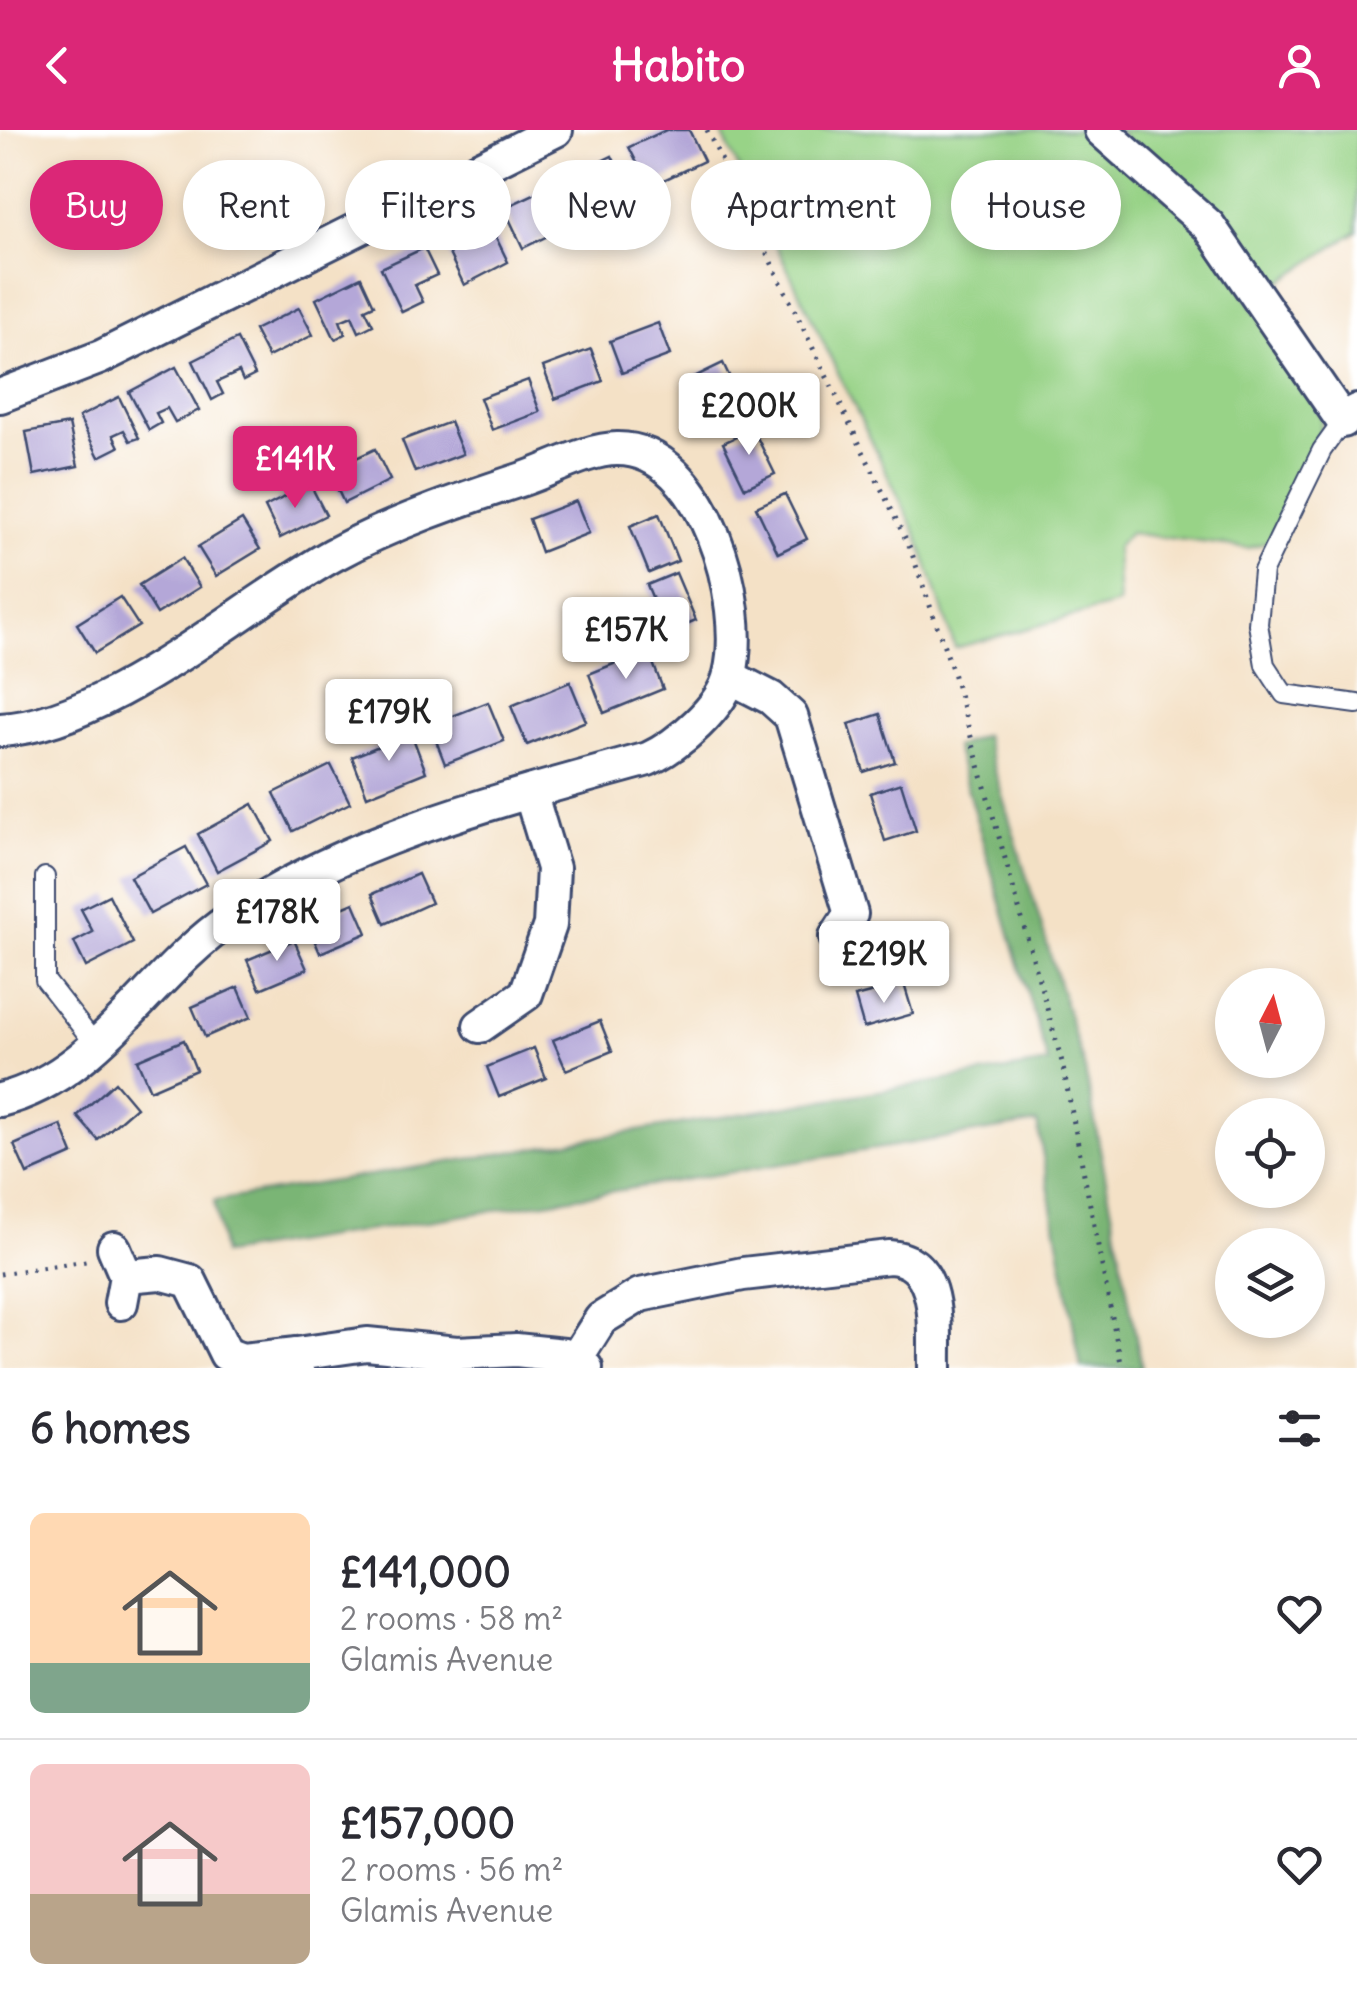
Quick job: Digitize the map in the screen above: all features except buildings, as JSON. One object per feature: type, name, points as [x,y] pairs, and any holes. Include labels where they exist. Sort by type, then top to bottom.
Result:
[{"type":"street","points":[[0,396],[101,357],[556,130]]},
{"type":"street","points":[[1101,130],[1209,226],[1352,419]]},
{"type":"street","points":[[0,730],[26,729],[106,697],[334,555],[403,523],[615,448],[653,456],[679,476],[724,560],[734,616],[730,677],[695,726],[673,748],[439,818],[366,846],[269,896],[205,937],[56,1079],[0,1100]]},
{"type":"street","points":[[730,677],[771,698],[791,716],[851,914],[836,937]]},
{"type":"street","points":[[480,1026],[526,994],[550,925],[553,868],[530,792]]},
{"type":"street","points":[[120,1276],[160,1273],[190,1281],[226,1354],[242,1360],[297,1361],[367,1344],[458,1353],[516,1350],[580,1364],[601,1318],[640,1296],[743,1274],[889,1256],[908,1260],[928,1282],[935,1368]]},
{"type":"lane","points":[[1352,419],[1322,450],[1262,571],[1258,624],[1266,665],[1284,694],[1357,704]]},
{"type":"lane","points":[[44,877],[45,980],[95,1044]]},
{"type":"path","points":[[706,130],[910,548],[946,652],[1062,1062],[1122,1368]]},
{"type":"path","points":[[0,1274],[86,1260],[120,1276]]},
{"type":"green space","points":[[720,130],[1086,130],[1199,225],[1313,398],[1322,419],[1319,435],[1274,540],[1249,548],[1129,533],[1116,548],[1119,604],[955,648],[918,537],[778,250],[931,250],[931,160],[735,160]]},
{"type":"green space","points":[[1117,130],[1357,130],[1357,231],[1270,289]]},
{"type":"green space","points":[[984,735],[1085,1070],[1142,1368],[1081,1368],[1037,1123],[223,1254],[214,1201],[1048,1063],[955,747]]}]
